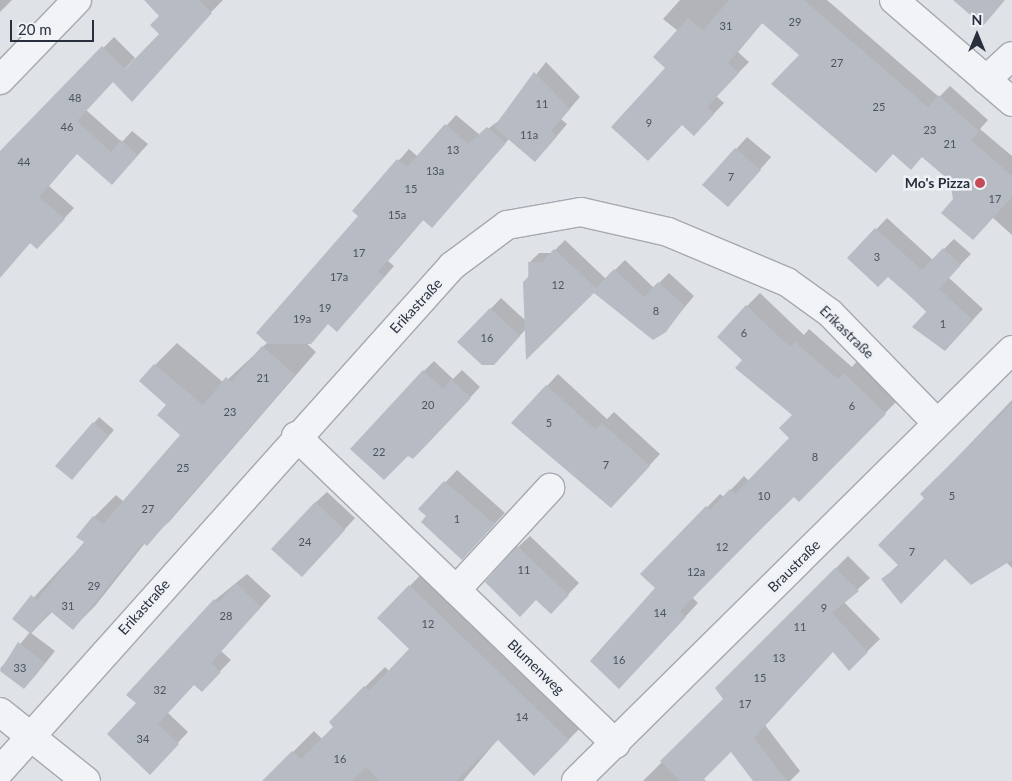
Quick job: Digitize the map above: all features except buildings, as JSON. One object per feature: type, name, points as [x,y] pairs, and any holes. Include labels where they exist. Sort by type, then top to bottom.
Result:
[{"type":"street","points":[[0,80],[77,0]]},
{"type":"street","points":[[894,0],[1012,102]]},
{"type":"street","points":[[986,80],[1012,56]]},
{"type":"street","name":"Erikastraße","points":[[0,771],[296,436],[452,266],[507,225],[581,212],[668,232],[787,282],[830,313],[937,423]]},
{"type":"street","name":"Braustraße","points":[[576,781],[616,744],[1012,350]]},
{"type":"street","name":"Blumenweg","points":[[296,436],[616,744]]},
{"type":"street","points":[[456,590],[550,488]]},
{"type":"street","points":[[0,712],[86,781]]},
{"type":"place","name":"Mo's Pizza","points":[[980,183]]}]
